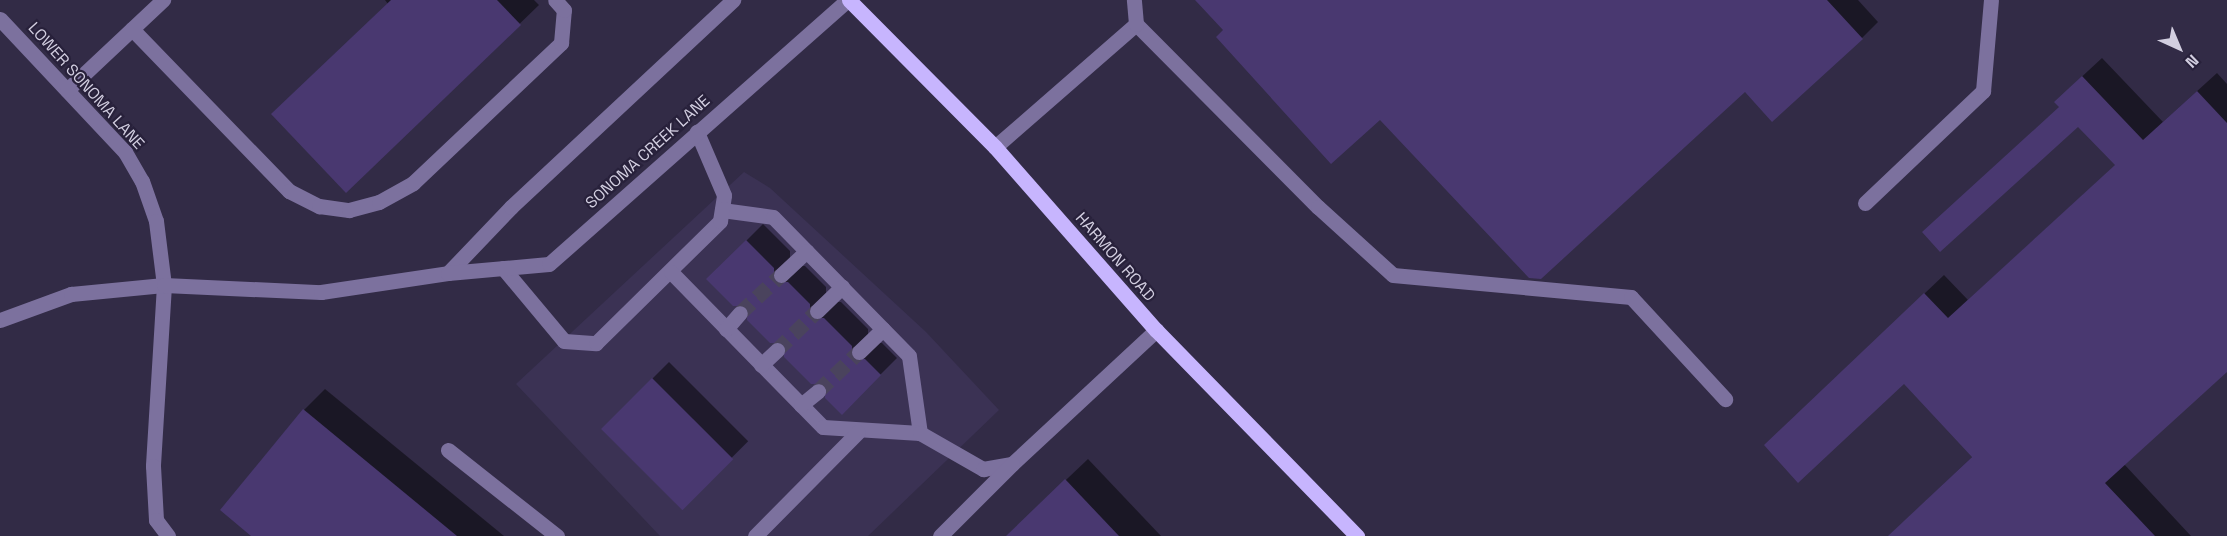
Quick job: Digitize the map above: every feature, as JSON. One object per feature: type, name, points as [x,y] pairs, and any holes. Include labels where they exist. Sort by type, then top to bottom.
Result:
[{"type":"main road","name":"HARMON ROAD","points":[[848,0],[995,147],[1155,330],[1357,536]]},
{"type":"street","points":[[67,90],[163,0]]},
{"type":"street","points":[[132,29],[289,191],[319,206],[349,210],[379,202],[413,183],[561,43],[564,10],[555,0]]},
{"type":"street","points":[[448,273],[511,207],[733,0]]},
{"type":"street","name":"SONOMA CREEK LANE","points":[[0,320],[71,294],[164,285],[321,292],[448,273],[549,264],[848,0]]},
{"type":"street","points":[[1134,0],[1136,24],[1318,207],[1393,275],[1631,297],[1725,399]]},
{"type":"street","points":[[1865,203],[1983,92],[1991,0]]},
{"type":"street","name":"LOWER SONOMA LANE","points":[[0,19],[125,152],[142,181],[156,221],[164,285],[153,466],[156,520],[168,536]]},
{"type":"street","points":[[995,147],[1136,24]]},
{"type":"street","points":[[503,268],[564,341],[597,343],[720,221],[724,195],[696,132]]},
{"type":"street","points":[[722,210],[773,217],[909,356],[920,433]]},
{"type":"street","points":[[781,274],[807,251]]},
{"type":"street","points":[[670,272],[823,427],[858,432],[920,433],[982,468],[1012,464]]},
{"type":"street","points":[[817,311],[842,287]]},
{"type":"street","points":[[726,329],[740,313]]},
{"type":"street","points":[[859,352],[883,329]]},
{"type":"street","points":[[940,536],[1012,464],[1155,330]]},
{"type":"street","points":[[761,364],[777,350]]},
{"type":"street","points":[[801,405],[818,391]]},
{"type":"street","points":[[755,536],[858,432]]},
{"type":"street","points":[[448,450],[557,536]]},
{"type":"shaded area","points":[[744,172],[770,188],[926,332],[999,410],[868,536],[660,536],[516,384]]},
{"type":"building","points":[[391,0],[497,0],[521,25],[346,193],[271,114]]},
{"type":"building","points":[[1195,0],[1827,0],[1863,39],[1772,122],[1745,92],[1541,279],[1529,278],[1380,120],[1331,164],[1216,37],[1223,30]]},
{"type":"building","points":[[2082,76],[2143,140],[2197,91],[2227,123],[2227,372],[2105,483],[2155,536],[1888,536],[1972,457],[1904,384],[1798,483],[1764,445],[1924,293],[1948,318],[2115,165],[2078,127],[1940,252],[1922,232],[2059,107],[2054,102]]},
{"type":"building","points":[[746,240],[774,268],[774,282],[788,282],[810,304],[810,318],[824,318],[852,346],[852,359],[865,359],[881,375],[842,415],[825,398],[825,384],[811,384],[784,357],[784,343],[770,343],[747,320],[747,306],[733,306],[706,279]]},
{"type":"building","points":[[652,378],[733,459],[682,510],[601,429]]},
{"type":"building","points":[[303,409],[457,536],[251,536],[220,510]]},
{"type":"building","points":[[1065,479],[1119,536],[1006,536]]},
{"type":"tunnel","points":[[740,313],[781,275]]},
{"type":"tunnel","points":[[777,350],[817,311]]},
{"type":"tunnel","points":[[818,391],[859,352]]}]
